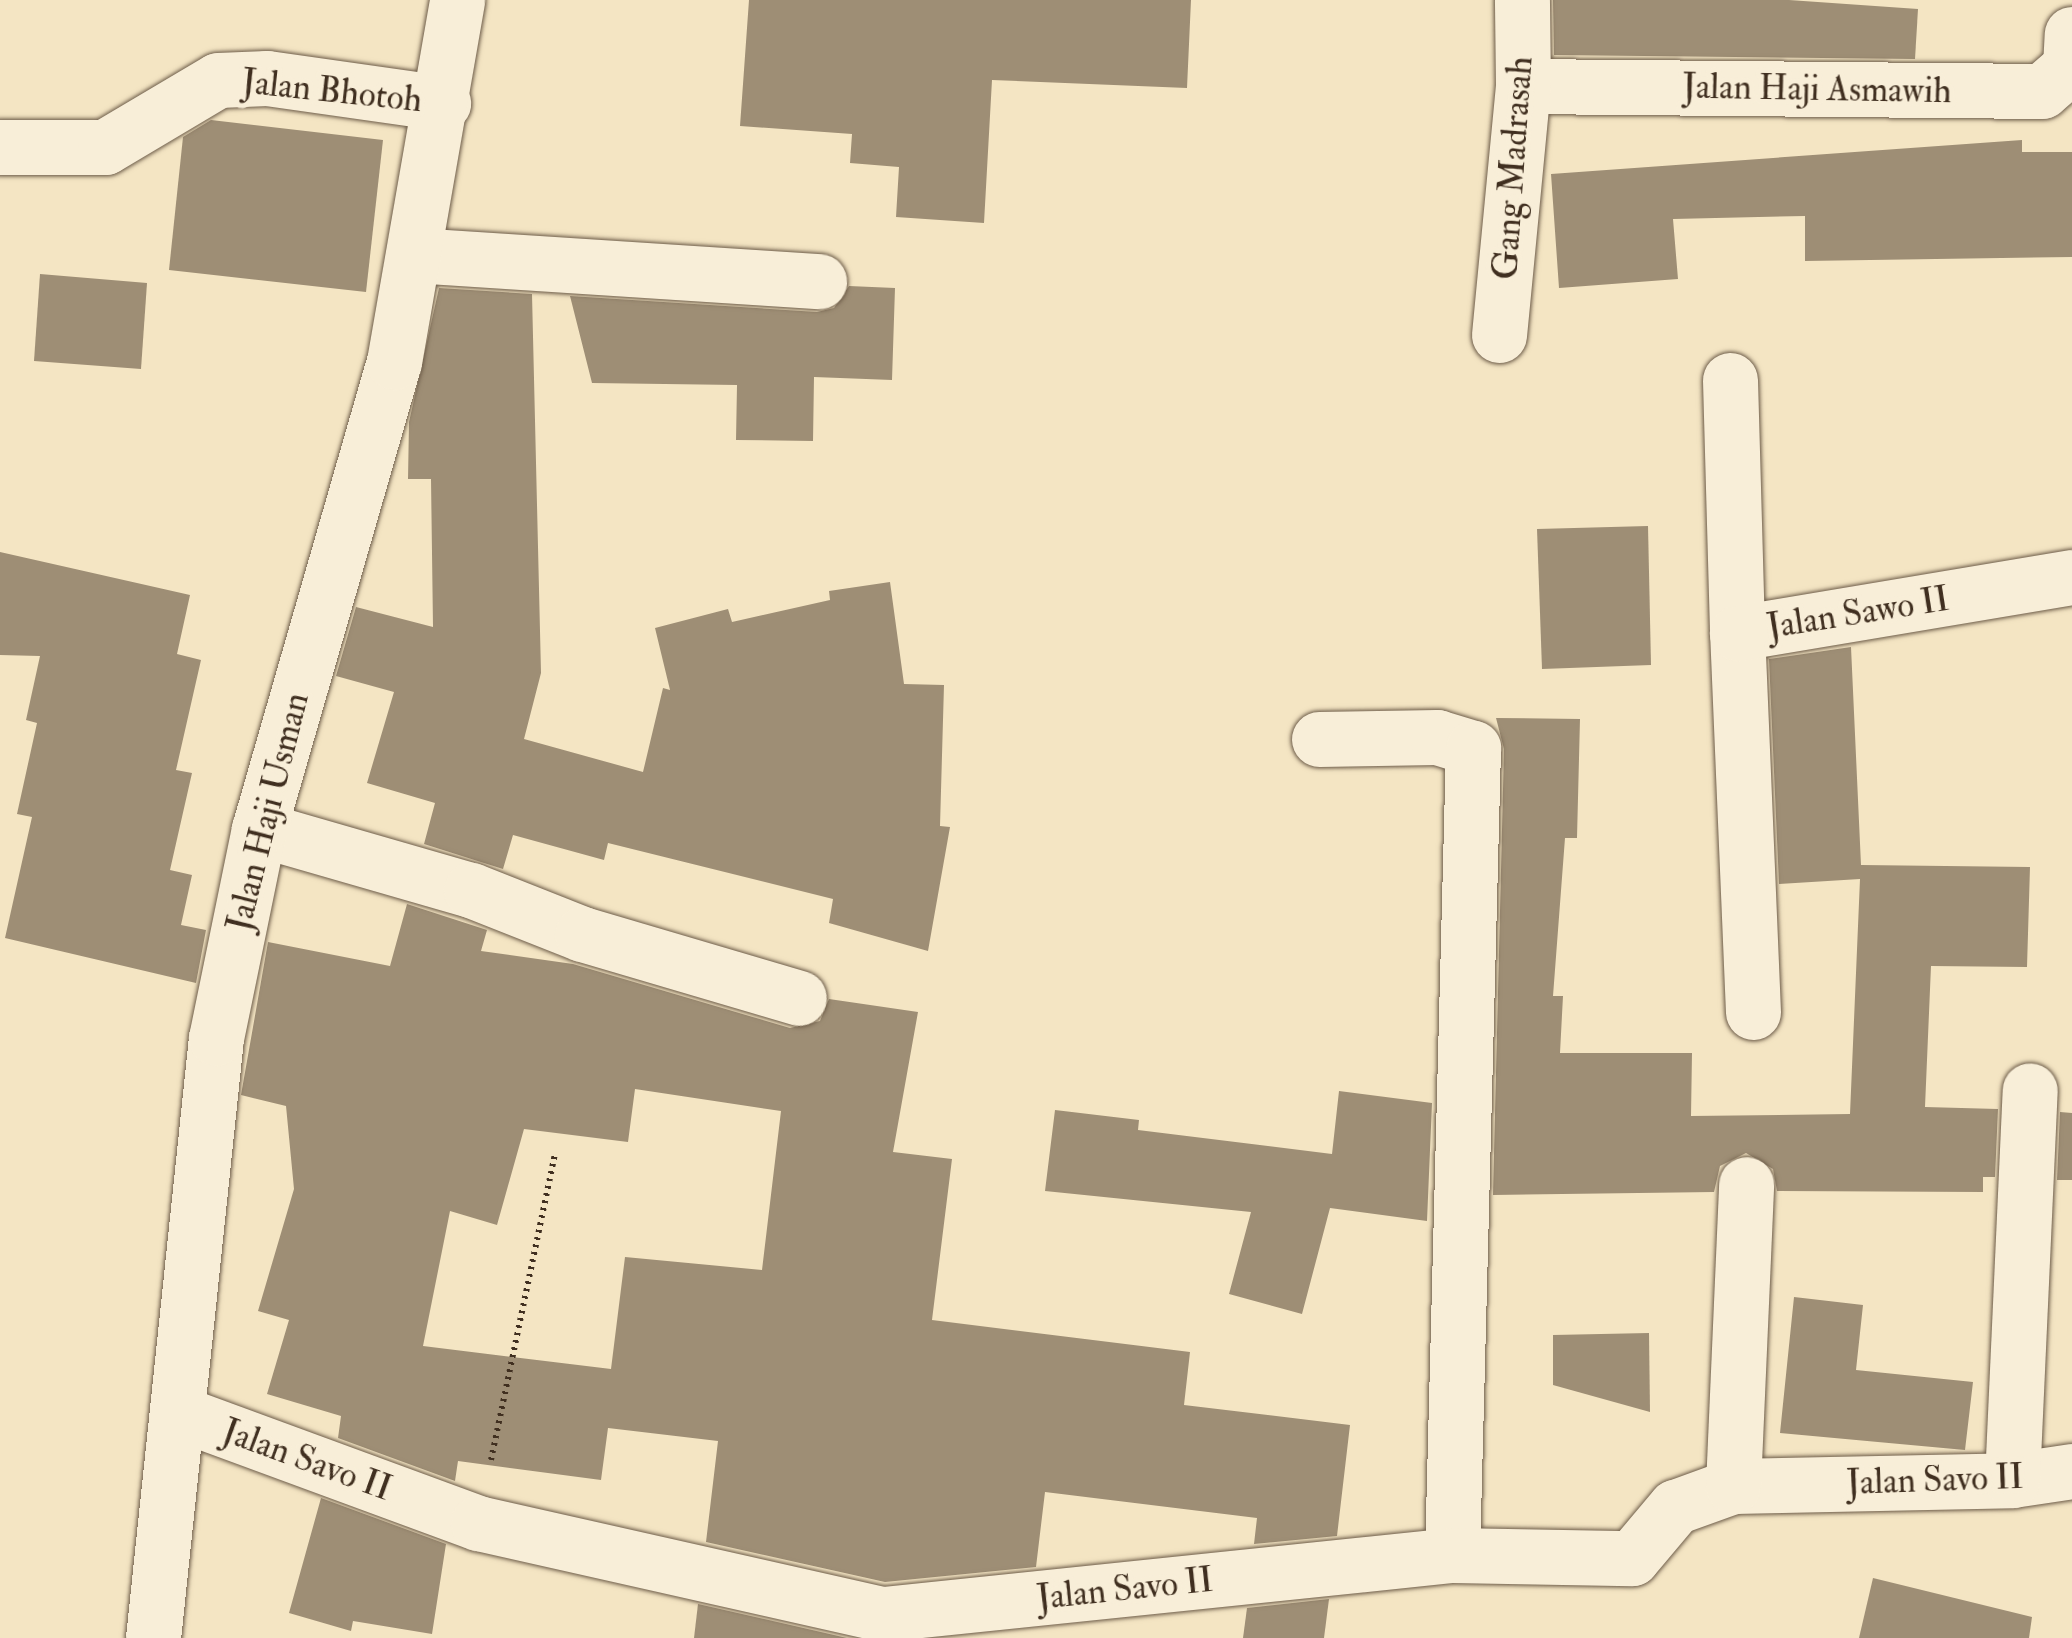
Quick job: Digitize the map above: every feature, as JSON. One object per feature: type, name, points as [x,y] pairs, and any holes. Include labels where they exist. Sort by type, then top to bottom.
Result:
[{"type":"street","name":"Jalan Haji Usman","points":[[153,1638],[216,1038],[258,829],[394,362],[443,103],[456,0]]},
{"type":"street","name":"Gang Madrasah","points":[[1499,336],[1523,86],[1522,0]]},
{"type":"street","name":"Jalan Haji Asmawih","points":[[1523,86],[2042,91],[2070,66],[2072,34]]},
{"type":"street","name":"Jalan Bhotoh","points":[[0,147],[105,147],[218,80],[267,78],[443,103]]},
{"type":"street","points":[[414,255],[819,281]]},
{"type":"street","points":[[1730,380],[1737,633]]},
{"type":"street","name":"Jalan Sawo II","points":[[1754,1012],[1737,633],[2072,578]]},
{"type":"street","points":[[1318,739],[1437,737],[1473,748],[1452,1555]]},
{"type":"street","points":[[258,829],[472,890],[582,934],[799,998]]},
{"type":"street","points":[[2012,1480],[2030,1090]]},
{"type":"street","points":[[1733,1486],[1746,1184]]},
{"type":"street","name":"Jalan Savo II","points":[[178,1413],[478,1523],[883,1614],[1452,1555],[1632,1558],[1674,1507],[1733,1486],[2012,1480],[2072,1471]]},
{"type":"path","points":[[478,1523],[555,1153]]},
{"type":"building","points":[[749,0],[1191,0],[1187,88],[992,80],[984,223],[896,217],[899,167],[850,163],[852,134],[740,126]]},
{"type":"building","points":[[1553,0],[1789,0],[1918,9],[1915,59],[1554,55]]},
{"type":"building","points":[[211,120],[383,140],[366,292],[169,270],[183,137]]},
{"type":"building","points":[[2022,140],[2022,152],[2072,152],[2072,257],[1805,261],[1805,216],[1673,219],[1678,279],[1559,288],[1551,174]]},
{"type":"building","points":[[40,274],[147,283],[141,369],[34,361]]},
{"type":"building","points":[[849,286],[895,288],[892,380],[814,377],[813,441],[736,440],[737,385],[592,383],[570,296],[817,312],[834,308]]},
{"type":"building","points":[[439,288],[532,294],[541,673],[524,739],[643,772],[663,688],[670,690],[655,628],[728,609],[732,622],[830,600],[829,591],[890,582],[904,684],[944,685],[940,826],[950,827],[928,951],[829,923],[833,899],[608,843],[604,860],[513,835],[503,869],[424,844],[435,803],[367,783],[394,692],[336,676],[356,607],[433,627],[431,479],[408,479],[409,422]]},
{"type":"building","points":[[1648,526],[1651,665],[1542,669],[1537,529]]},
{"type":"building","points":[[0,552],[190,595],[177,654],[201,660],[176,770],[192,773],[170,870],[192,875],[181,925],[206,930],[196,983],[5,938],[32,817],[17,814],[37,723],[26,720],[40,656],[0,655]]},
{"type":"building","points":[[1851,647],[1861,865],[2030,867],[2027,967],[1931,966],[1925,1107],[1998,1109],[1995,1177],[1983,1177],[1983,1192],[1777,1191],[1773,1169],[1746,1153],[1720,1166],[1714,1192],[1493,1195],[1504,749],[1496,718],[1580,719],[1577,838],[1565,838],[1553,996],[1563,996],[1560,1053],[1692,1053],[1691,1116],[1850,1114],[1860,879],[1779,884],[1769,659]]},
{"type":"building","points":[[407,904],[487,930],[481,951],[573,964],[790,1028],[820,1021],[829,999],[918,1012],[893,1152],[952,1159],[932,1320],[1190,1352],[1184,1405],[1350,1425],[1337,1536],[1254,1544],[1257,1518],[1045,1492],[1036,1567],[885,1582],[706,1542],[718,1441],[608,1428],[601,1480],[458,1461],[455,1481],[338,1438],[341,1416],[267,1394],[289,1320],[258,1311],[294,1189],[286,1106],[241,1095],[268,942],[390,966]],"holes":[[[635,1089],[781,1111],[762,1270],[625,1257],[611,1369],[423,1346],[450,1211],[497,1225],[524,1129],[628,1142]]]},
{"type":"building","points":[[1339,1091],[1432,1103],[1427,1221],[1330,1208],[1302,1314],[1229,1294],[1251,1212],[1045,1191],[1055,1110],[1139,1120],[1138,1130],[1332,1154]]},
{"type":"building","points":[[2060,1112],[2072,1113],[2072,1180],[2057,1180]]},
{"type":"building","points":[[1794,1297],[1863,1305],[1856,1370],[1973,1382],[1965,1450],[1780,1433]]},
{"type":"building","points":[[1649,1333],[1650,1412],[1553,1385],[1553,1335]]},
{"type":"building","points":[[321,1498],[446,1544],[432,1634],[353,1621],[351,1631],[289,1613]]},
{"type":"building","points":[[1873,1578],[2032,1617],[2029,1638],[1859,1638]]},
{"type":"building","points":[[1329,1599],[1324,1638],[1243,1638],[1247,1608]]},
{"type":"building","points":[[698,1604],[847,1638],[694,1638]]}]
